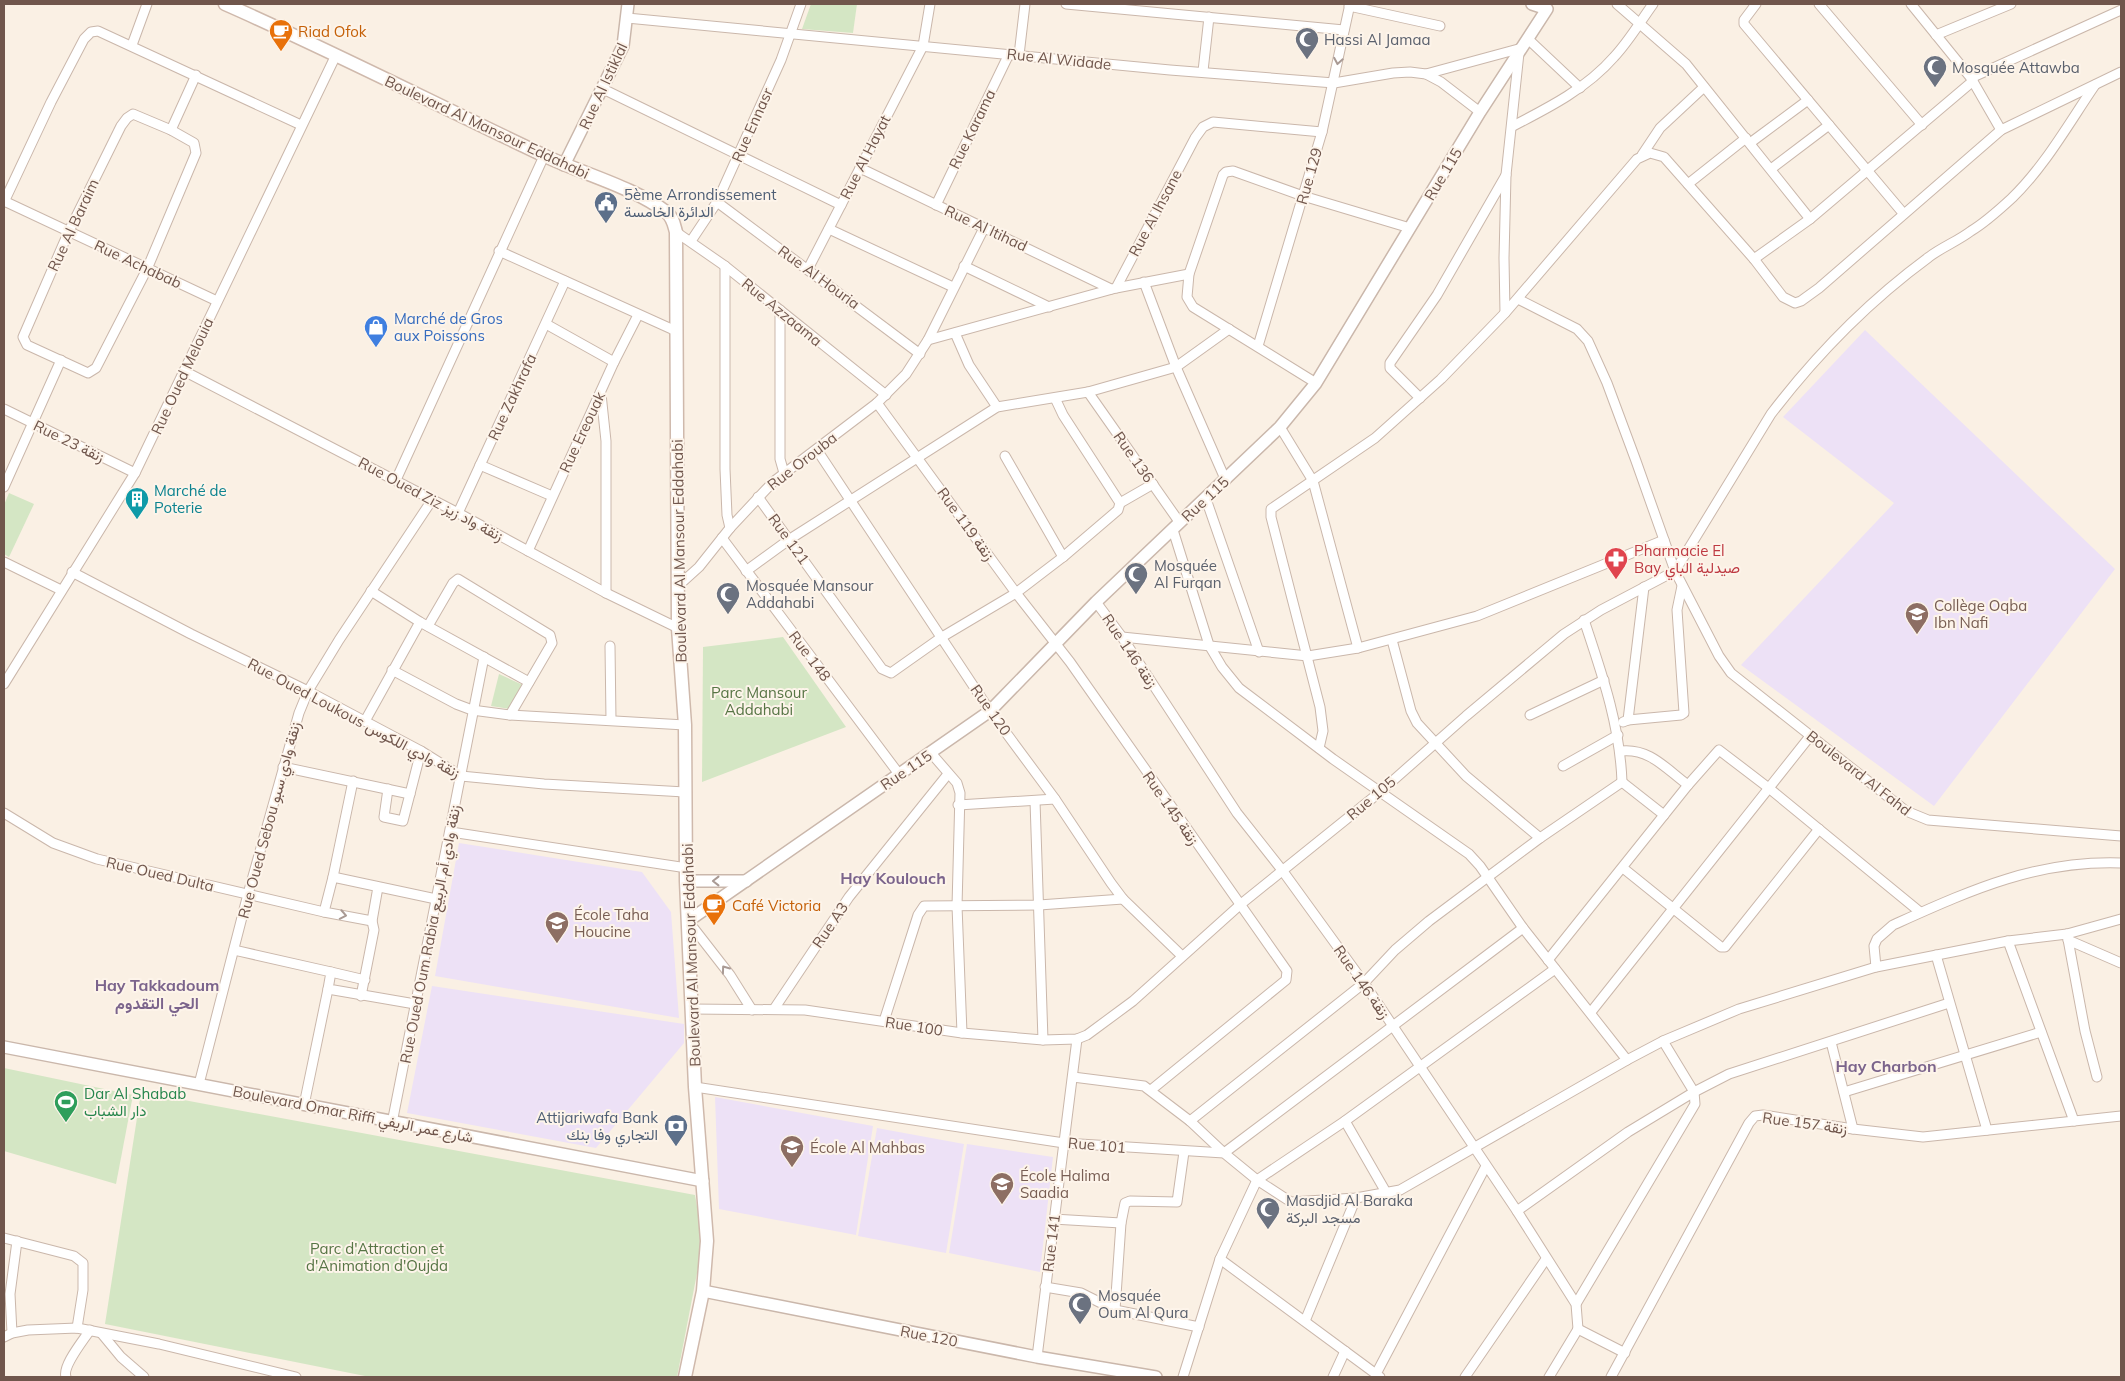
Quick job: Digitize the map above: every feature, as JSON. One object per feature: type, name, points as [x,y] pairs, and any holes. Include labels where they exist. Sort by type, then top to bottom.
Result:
[{"type":"main road","name":"Boulevard Al Mansour Eddahabi","points":[[225,4],[336,54],[544,156],[635,195],[668,213],[673,222],[676,232],[678,628],[685,725],[686,875],[695,1087],[708,1240],[703,1291],[685,1377]]},
{"type":"street","points":[[132,45],[147,4]]},
{"type":"street","name":"Rue Al Istiklal","points":[[564,165],[624,46],[628,4]]},
{"type":"street","name":"Rue Ennasr","points":[[691,241],[717,202],[739,156],[781,60],[788,34],[801,4]]},
{"type":"street","name":"Rue Al Hayat","points":[[808,270],[923,46],[930,4]]},
{"type":"street","name":"Rue Karama","points":[[936,204],[1014,55],[1025,4]]},
{"type":"street","points":[[1066,4],[1344,30]]},
{"type":"street","points":[[1532,4],[1548,7]]},
{"type":"street","points":[[1617,4],[1686,64],[1810,219]]},
{"type":"street","points":[[1513,126],[1580,88],[1613,58],[1653,4]]},
{"type":"street","points":[[1756,4],[1744,20],[1744,24],[1903,213]]},
{"type":"street","points":[[1819,4],[1922,125]]},
{"type":"street","points":[[1911,4],[1972,80],[2001,130]]},
{"type":"street","points":[[1936,35],[2010,4]]},
{"type":"street","points":[[1350,5],[1440,26]]},
{"type":"street","name":"Rue 129","points":[[1258,346],[1322,132],[1350,5]]},
{"type":"street","name":"Rue 115","points":[[688,921],[990,711],[1096,602],[1280,427],[1316,383],[1480,112],[1548,7]]},
{"type":"street","points":[[1754,259],[1810,219],[1922,125],[1972,80],[2121,10]]},
{"type":"street","points":[[1203,71],[1209,17]]},
{"type":"street","name":"Rue Al Widade","points":[[627,18],[1334,83],[1393,72],[1426,74],[1441,82],[1480,112]]},
{"type":"street","points":[[4,201],[51,102],[84,39],[91,32],[98,30],[301,125]]},
{"type":"street","points":[[1523,46],[1580,88]]},
{"type":"street","points":[[1426,74],[1523,46]]},
{"type":"street","points":[[1505,313],[1506,175],[1523,46]]},
{"type":"street","name":"Rue Oued Melouia","points":[[4,684],[135,473],[336,54]]},
{"type":"street","points":[[1642,155],[1650,153],[1664,157],[1754,259],[1783,297],[1795,303],[1801,301],[2001,130],[2121,72]]},
{"type":"street","points":[[171,130],[196,75]]},
{"type":"street","points":[[1675,571],[1746,453],[1786,394],[1853,321],[1898,281],[1931,256],[1971,232],[2013,196],[2042,161],[2095,85]]},
{"type":"street","points":[[1320,748],[1323,731],[1322,715],[1270,512],[1272,507],[1375,438],[1420,398],[1518,299],[1642,155],[1660,128],[1704,87]]},
{"type":"street","points":[[602,89],[841,205]]},
{"type":"street","points":[[1688,184],[1808,100]]},
{"type":"street","name":"Rue Al Baraim","points":[[132,114],[138,115],[171,130],[194,143],[196,153],[147,269],[96,368],[85,372],[27,345],[23,337],[69,231],[127,118],[132,114]]},
{"type":"street","name":"Rue Al Ihsane","points":[[1114,289],[1194,138],[1203,127],[1213,122],[1322,132]]},
{"type":"street","points":[[1771,170],[1829,125]]},
{"type":"street","points":[[396,480],[544,156]]},
{"type":"street","name":"Rue Al Itihad","points":[[860,168],[1114,289]]},
{"type":"street","points":[[1316,383],[1200,312],[1189,301],[1187,288],[1189,274],[1226,172],[1233,171],[1303,196],[1410,228]]},
{"type":"street","points":[[1420,398],[1392,370],[1390,363],[1436,295],[1506,175]]},
{"type":"street","name":"Rue Achabab","points":[[4,201],[217,301]]},
{"type":"street","name":"Rue Al Houria","points":[[717,202],[920,354]]},
{"type":"street","name":"Rue Orouba","points":[[678,586],[699,567],[758,497],[784,473],[817,450],[886,395],[920,354],[984,228]]},
{"type":"street","points":[[829,229],[953,287]]},
{"type":"street","name":"Rue Azzaama","points":[[676,232],[725,266],[886,395]]},
{"type":"street","points":[[499,251],[638,316],[676,331]]},
{"type":"street","points":[[725,266],[726,485],[730,528]]},
{"type":"street","points":[[964,266],[1049,307]]},
{"type":"street","points":[[928,340],[1114,289],[1189,274]]},
{"type":"street","name":"Rue Zakhrafa","points":[[458,513],[565,281]]},
{"type":"street","points":[[1144,282],[1176,367],[1226,480]]},
{"type":"street","name":"Boulevard Al Fahd","points":[[1518,299],[1577,329],[1588,341],[1607,383],[1675,571],[1726,668],[1741,682],[1906,811],[1921,818],[2121,836]]},
{"type":"street","points":[[780,310],[780,459],[784,473]]},
{"type":"street","name":"Rue Ereouak","points":[[528,550],[614,362],[638,316]]},
{"type":"street","points":[[546,324],[614,362]]},
{"type":"street","points":[[746,571],[790,539],[997,407],[1088,392],[1176,367],[1229,329]]},
{"type":"street","points":[[955,333],[969,365],[997,407]]},
{"type":"street","points":[[4,487],[61,360]]},
{"type":"street","name":"Rue Oued Ziz زنقة واد زيز","points":[[184,371],[396,480],[606,593],[678,628]]},
{"type":"street","name":"Rue 136","points":[[1088,392],[1153,484],[1177,526],[1209,645],[1239,688],[1380,792],[1469,854],[1523,928],[1627,1060]]},
{"type":"street","points":[[601,394],[606,441],[606,593]]},
{"type":"street","points":[[1055,398],[1063,415],[1120,503]]},
{"type":"street","name":"Rue 119 زنقة","points":[[877,403],[1055,644]]},
{"type":"street","name":"Rue 23 زنقة","points":[[4,409],[135,473]]},
{"type":"street","points":[[1280,427],[1313,481],[1358,648]]},
{"type":"street","name":"Rue 120","points":[[817,450],[990,711],[1055,799],[1123,899],[1182,956]]},
{"type":"street","points":[[1005,456],[1063,557]]},
{"type":"street","points":[[480,466],[552,496]]},
{"type":"street","points":[[1120,503],[1127,501],[1153,484]]},
{"type":"street","name":"Rue 121","points":[[758,497],[882,669],[888,673],[893,672],[942,637]]},
{"type":"street","points":[[1206,499],[1259,652]]},
{"type":"street","name":"Rue Oued Sebou زنقة وادي سبو","points":[[199,1084],[291,736],[308,691],[371,591],[432,500]]},
{"type":"street","points":[[942,637],[1016,593],[1116,513],[1120,503]]},
{"type":"street","name":"Rue 148","points":[[722,538],[899,774]]},
{"type":"street","points":[[1122,637],[1308,656],[1358,648],[1477,616],[1664,540]]},
{"type":"street","points":[[4,562],[61,590]]},
{"type":"street","name":"Rue 105","points":[[1077,1039],[1103,1025],[1241,904],[1380,792],[1533,659],[1584,620],[1675,571]]},
{"type":"street","name":"Rue Oued Loukous زنقة وادي اللكوس","points":[[72,572],[191,634],[308,691],[420,751],[461,776],[544,784],[685,792]]},
{"type":"street","points":[[364,721],[392,670],[454,583],[460,579],[552,637],[552,643],[510,715]]},
{"type":"street","points":[[1616,724],[1628,720],[1681,715],[1684,712],[1678,610],[1682,586]]},
{"type":"street","points":[[1628,720],[1644,587]]},
{"type":"street","points":[[371,591],[424,624],[529,682]]},
{"type":"street","name":"Rue 146 زنقة","points":[[1096,602],[1122,637],[1237,813],[1282,870],[1364,983],[1517,1211],[1576,1304],[1578,1329]]},
{"type":"street","points":[[1584,620],[1616,724],[1621,751],[1622,782],[1664,815]]},
{"type":"street","points":[[1392,640],[1412,714],[1435,743],[1466,776],[1540,838]]},
{"type":"street","name":"Rue 145 زنقة","points":[[1055,644],[1287,971],[1286,980],[1151,1090]]},
{"type":"street","points":[[610,646],[610,720]]},
{"type":"street","name":"Rue Oued Oum Rabia زنقة وادي أم الربيع","points":[[392,1123],[451,832],[472,710],[484,657]]},
{"type":"street","points":[[392,670],[456,704],[472,710],[510,715],[685,725]]},
{"type":"street","points":[[1530,716],[1604,680]]},
{"type":"street","points":[[1563,766],[1618,735]]},
{"type":"street","points":[[1591,1012],[1770,789],[1810,735]]},
{"type":"street","points":[[1621,751],[1637,750],[1648,755],[1688,785]]},
{"type":"street","points":[[1548,960],[1688,785],[1719,750],[1770,789],[1920,912]]},
{"type":"street","points":[[388,789],[385,818],[403,821],[420,751]]},
{"type":"street","points":[[931,753],[959,788],[958,906],[962,1033]]},
{"type":"street","points":[[283,767],[410,794]]},
{"type":"street","name":"Rue A3","points":[[774,1009],[867,873],[948,774]]},
{"type":"street","points":[[324,912],[353,781]]},
{"type":"street","points":[[1190,1120],[1364,983],[1412,934],[1540,838],[1622,782]]},
{"type":"street","points":[[958,804],[1055,799]]},
{"type":"street","points":[[1035,801],[1043,1040]]},
{"type":"street","name":"Rue Oued Dulta","points":[[4,813],[53,843],[76,852],[324,912],[372,921]]},
{"type":"street","points":[[1623,868],[1721,947],[1725,947],[1819,829]]},
{"type":"street","points":[[451,832],[686,875],[746,881]]},
{"type":"street","points":[[1876,966],[1873,951],[1877,938],[1893,925],[1920,912],[1985,885],[2023,873],[2084,863],[2121,864]]},
{"type":"street","points":[[333,877],[436,899]]},
{"type":"street","points":[[361,996],[374,930],[372,921],[378,888]]},
{"type":"street","points":[[884,1021],[922,908],[926,905],[1039,905],[1123,899]]},
{"type":"street","points":[[1074,1076],[1138,1084],[1151,1090],[1190,1120],[1224,1153],[1256,1180],[1291,1202],[1388,1194],[1400,1190],[1475,1149],[1663,1040],[1765,1000],[1876,966],[2008,941],[2067,937],[2121,919]]},
{"type":"street","points":[[688,921],[730,974],[752,1010]]},
{"type":"street","points":[[1224,1153],[1523,928]]},
{"type":"street","points":[[2067,937],[2121,963]]},
{"type":"street","points":[[2067,937],[2083,1023],[2097,1077]]},
{"type":"street","points":[[2008,941],[2074,1121]]},
{"type":"street","points":[[234,950],[365,980]]},
{"type":"street","points":[[1936,955],[1949,1003],[1967,1056],[1987,1130]]},
{"type":"street","points":[[1183,1377],[1220,1259],[1256,1180],[1345,1121],[1555,968]]},
{"type":"street","points":[[304,1105],[331,972]]},
{"type":"street","points":[[328,989],[415,1004]]},
{"type":"street","points":[[1517,1211],[1628,1132],[1694,1092],[1746,1068],[1949,1003]]},
{"type":"street","name":"Rue 100","points":[[692,1009],[817,1011],[962,1033],[1043,1040],[1077,1039]]},
{"type":"street","points":[[1844,1092],[2041,1032]]},
{"type":"street","name":"Rue 141","points":[[1037,1357],[1053,1219],[1074,1076],[1077,1039]]},
{"type":"street","points":[[1576,1304],[1692,1111],[1696,1101],[1694,1092],[1663,1040]]},
{"type":"street","points":[[1831,1042],[1853,1130]]},
{"type":"street","name":"Boulevard Omar Riffi شارع عمر الريفي","points":[[4,1047],[392,1123],[703,1181]]},
{"type":"street","name":"Rue 101","points":[[695,1087],[1064,1143],[1224,1153]]},
{"type":"street","name":"Rue 157 زنقة","points":[[1611,1377],[1752,1118],[1763,1115],[1853,1130],[1923,1137],[2121,1116]]},
{"type":"street","points":[[1345,1121],[1388,1194]]},
{"type":"street","points":[[1115,1310],[1121,1223],[1125,1206],[1128,1202],[1177,1202],[1184,1152]]},
{"type":"street","points":[[1220,1259],[1378,1375],[1486,1166]]},
{"type":"street","points":[[1306,1321],[1356,1198]]},
{"type":"street","points":[[1053,1219],[1121,1223]]},
{"type":"street","points":[[4,1238],[74,1256],[83,1263],[83,1290],[77,1328]]},
{"type":"street","points":[[17,1241],[10,1294],[8,1335],[52,1328],[77,1328],[159,1344],[292,1377]]},
{"type":"street","points":[[1465,1377],[1546,1259]]},
{"type":"street","points":[[1046,1287],[1081,1293],[1115,1310],[1199,1327]]},
{"type":"street","name":"Rue 120","points":[[703,1291],[1037,1357],[1156,1377]]},
{"type":"street","points":[[1549,1377],[1578,1329],[1624,1353]]},
{"type":"street","points":[[66,1377],[64,1373],[67,1366],[90,1330]]},
{"type":"street","points":[[102,1334],[107,1342],[144,1377]]},
{"type":"street","points":[[1333,1377],[1345,1351]]},
{"type":"shaded area","name":"Collège Oqba Ibn Nafi","points":[[1865,330],[2115,569],[1934,806],[1741,665],[1894,503],[1783,417]]},
{"type":"shaded area","name":"École Taha Houcine","points":[[459,843],[642,872],[671,912],[679,1018],[435,976]]},
{"type":"shaded area","points":[[432,986],[684,1024],[684,1043],[596,1148],[407,1113]]},
{"type":"shaded area","name":"École Al Mahbas","points":[[715,1097],[873,1126],[856,1235],[719,1209]]},
{"type":"shaded area","points":[[877,1128],[964,1144],[946,1253],[858,1236]]},
{"type":"shaded area","name":"École Halima Saadia","points":[[967,1144],[1053,1157],[1040,1272],[949,1253]]},
{"type":"green space","points":[[811,4],[857,4],[853,33],[802,29]]},
{"type":"green space","points":[[9,493],[34,504],[9,557],[4,554],[4,505]]},
{"type":"green space","name":"Parc Mansour Addahabi","points":[[783,637],[846,727],[702,782],[703,647]]},
{"type":"green space","points":[[499,674],[525,686],[510,709],[491,706]]},
{"type":"green space","name":"Dar Al Shabab دار الشباب","points":[[4,1068],[133,1095],[116,1184],[4,1151]]},
{"type":"green space","name":"Parc d'Attraction et d'Animation d'Oujda","points":[[141,1092],[695,1195],[703,1242],[677,1377],[370,1377],[105,1324]]},
{"type":"place","name":"Riad Ofok","points":[[281,52]]},
{"type":"place","name":"Hassi Al Jamaa","points":[[1307,60]]},
{"type":"place","name":"Mosquée Attawba","points":[[1935,88]]},
{"type":"place","name":"5ème Arrondissement الدائرة الخامسة","points":[[606,224]]},
{"type":"place","name":"Marché de Gros aux Poissons","points":[[376,348]]},
{"type":"place","name":"Marché de Poterie","points":[[137,520]]},
{"type":"place","name":"Pharmacie El Bay صيدلية الباي","points":[[1616,580]]},
{"type":"place","name":"Mosquée Al Furqan","points":[[1136,595]]},
{"type":"place","name":"Mosquée Mansour Addahabi","points":[[728,615]]},
{"type":"place","name":"Collège Oqba Ibn Nafi","points":[[1917,635]]},
{"type":"place","name":"Café Victoria","points":[[714,926]]},
{"type":"place","name":"École Taha Houcine","points":[[557,944]]},
{"type":"place","name":"Dar Al Shabab دار الشباب","points":[[66,1123]]},
{"type":"place","name":"Attijariwafa Bank التجاري وفا بنك","points":[[676,1147]]},
{"type":"place","name":"École Al Mahbas","points":[[792,1168]]},
{"type":"place","name":"École Halima Saadia","points":[[1002,1205]]},
{"type":"place","name":"Masdjid Al Baraka مسجد البركة","points":[[1268,1230]]},
{"type":"place","name":"Mosquée Oum Al Qura","points":[[1080,1325]]},
{"type":"district","name":"Hay Koulouch","points":[[893,878]]},
{"type":"district","name":"Hay Takkadoum الحي التقدوم","points":[[157,994]]},
{"type":"district","name":"Hay Charbon","points":[[1886,1066]]}]
